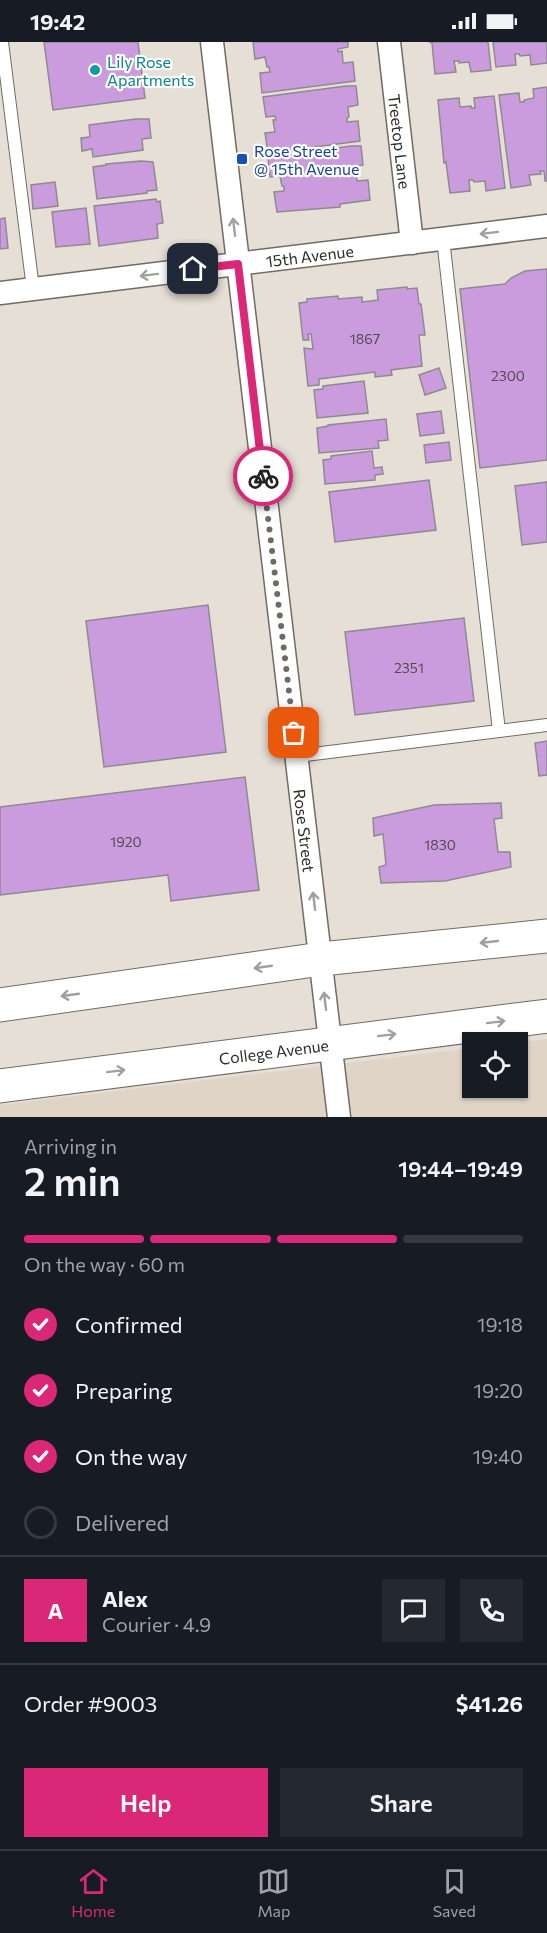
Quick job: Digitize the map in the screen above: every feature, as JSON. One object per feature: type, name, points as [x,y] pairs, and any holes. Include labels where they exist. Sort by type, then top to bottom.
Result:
[{"type":"main road","points":[[0,1005],[321,959],[547,936]]},
{"type":"main road","name":"College Avenue","points":[[0,1086],[547,1016]]},
{"type":"street","name":"Rose Street","points":[[212,42],[339,1117]]},
{"type":"street","name":"Treetop Lane","points":[[389,42],[412,243]]},
{"type":"street","name":"15th Avenue","points":[[0,293],[547,226]]},
{"type":"lane","points":[[2,42],[33,289]]},
{"type":"lane","points":[[443,239],[499,731]]},
{"type":"lane","points":[[297,756],[547,725]]},
{"type":"shaded area","points":[[547,1039],[547,1117],[0,1117],[0,1105],[462,1049],[462,1098],[528,1098],[528,1041]]},
{"type":"building","name":"Lily Rose Apartments","points":[[44,42],[138,42],[145,98],[53,110]]},
{"type":"building","points":[[253,42],[348,42],[348,47],[338,49],[338,52],[342,51],[343,63],[353,62],[355,81],[262,93],[260,73],[270,72],[265,57],[255,59]]},
{"type":"building","points":[[429,42],[488,42],[491,70],[471,72],[469,62],[454,61],[456,72],[435,74],[432,43]]},
{"type":"building","points":[[493,42],[547,42],[547,63],[531,65],[530,55],[515,54],[516,65],[496,67]]},
{"type":"building","points":[[356,86],[358,105],[348,107],[347,122],[358,121],[360,141],[268,153],[265,133],[275,132],[273,120],[276,120],[275,116],[266,117],[263,97]]},
{"type":"building","points":[[547,87],[547,181],[545,181],[544,171],[540,171],[541,174],[529,175],[531,185],[511,188],[499,95],[519,93],[520,102],[524,102],[524,100],[534,98],[533,89]]},
{"type":"building","points":[[494,96],[505,188],[486,191],[485,181],[469,180],[470,191],[450,193],[446,162],[444,163],[438,100],[459,98],[460,107],[475,108],[474,98]]},
{"type":"building","points":[[149,119],[151,138],[142,139],[143,150],[93,157],[92,149],[82,151],[81,138],[90,137],[89,125]]},
{"type":"building","points":[[361,146],[363,165],[353,167],[353,171],[356,170],[357,181],[368,180],[370,200],[340,204],[340,207],[277,212],[274,192],[284,191],[284,186],[282,186],[280,176],[270,177],[268,158]]},
{"type":"building","points":[[141,161],[153,162],[157,190],[97,199],[93,167]]},
{"type":"building","points":[[55,182],[58,206],[33,209],[31,185]]},
{"type":"building","points":[[156,199],[157,202],[160,201],[163,223],[157,224],[158,238],[99,246],[94,206]]},
{"type":"building","points":[[86,208],[90,244],[56,247],[52,212]]},
{"type":"building","points":[[5,218],[8,248],[0,249],[0,219]]},
{"type":"building","points":[[547,269],[547,460],[480,468],[460,289],[505,284],[525,271]]},
{"type":"building","points":[[407,287],[407,289],[417,288],[419,304],[421,304],[425,335],[419,335],[422,366],[391,370],[392,375],[375,377],[375,372],[319,379],[319,385],[308,386],[304,348],[313,349],[311,334],[308,334],[309,340],[303,340],[299,303],[307,302],[307,299],[338,296],[338,299],[362,297],[362,302],[378,300],[377,290]]},
{"type":"building","points":[[439,368],[446,388],[425,395],[419,375]]},
{"type":"building","points":[[364,381],[368,413],[317,418],[314,390],[323,389],[323,386]]},
{"type":"building","points":[[441,411],[444,433],[420,436],[417,414]]},
{"type":"building","points":[[386,419],[388,440],[378,441],[379,448],[319,453],[317,428]]},
{"type":"building","points":[[449,442],[451,460],[426,463],[424,445]]},
{"type":"building","points":[[372,451],[374,468],[382,467],[383,474],[375,475],[375,480],[325,484],[323,460],[331,459],[331,456]]},
{"type":"building","points":[[429,480],[436,530],[335,542],[329,492]]},
{"type":"building","points":[[547,482],[547,542],[522,545],[515,486]]},
{"type":"building","points":[[208,605],[226,752],[104,767],[86,621]]},
{"type":"building","points":[[464,618],[474,701],[355,715],[345,632]]},
{"type":"building","points":[[547,741],[547,775],[539,776],[535,743]]},
{"type":"building","points":[[245,777],[259,890],[171,901],[168,875],[0,895],[0,807]]},
{"type":"building","points":[[501,803],[502,818],[494,819],[498,852],[510,852],[511,867],[445,881],[381,883],[379,867],[386,865],[383,834],[374,836],[373,818],[434,805]]},
{"type":"way so far","points":[[263,476],[294,733]]},
{"type":"place","name":"Lily Rose Apartments","points":[[95,70]]},
{"type":"place","name":"Rose Street @ 15th Avenue","points":[[242,159]]},
{"type":"route","points":[[193,269],[238,264],[263,476]]}]
